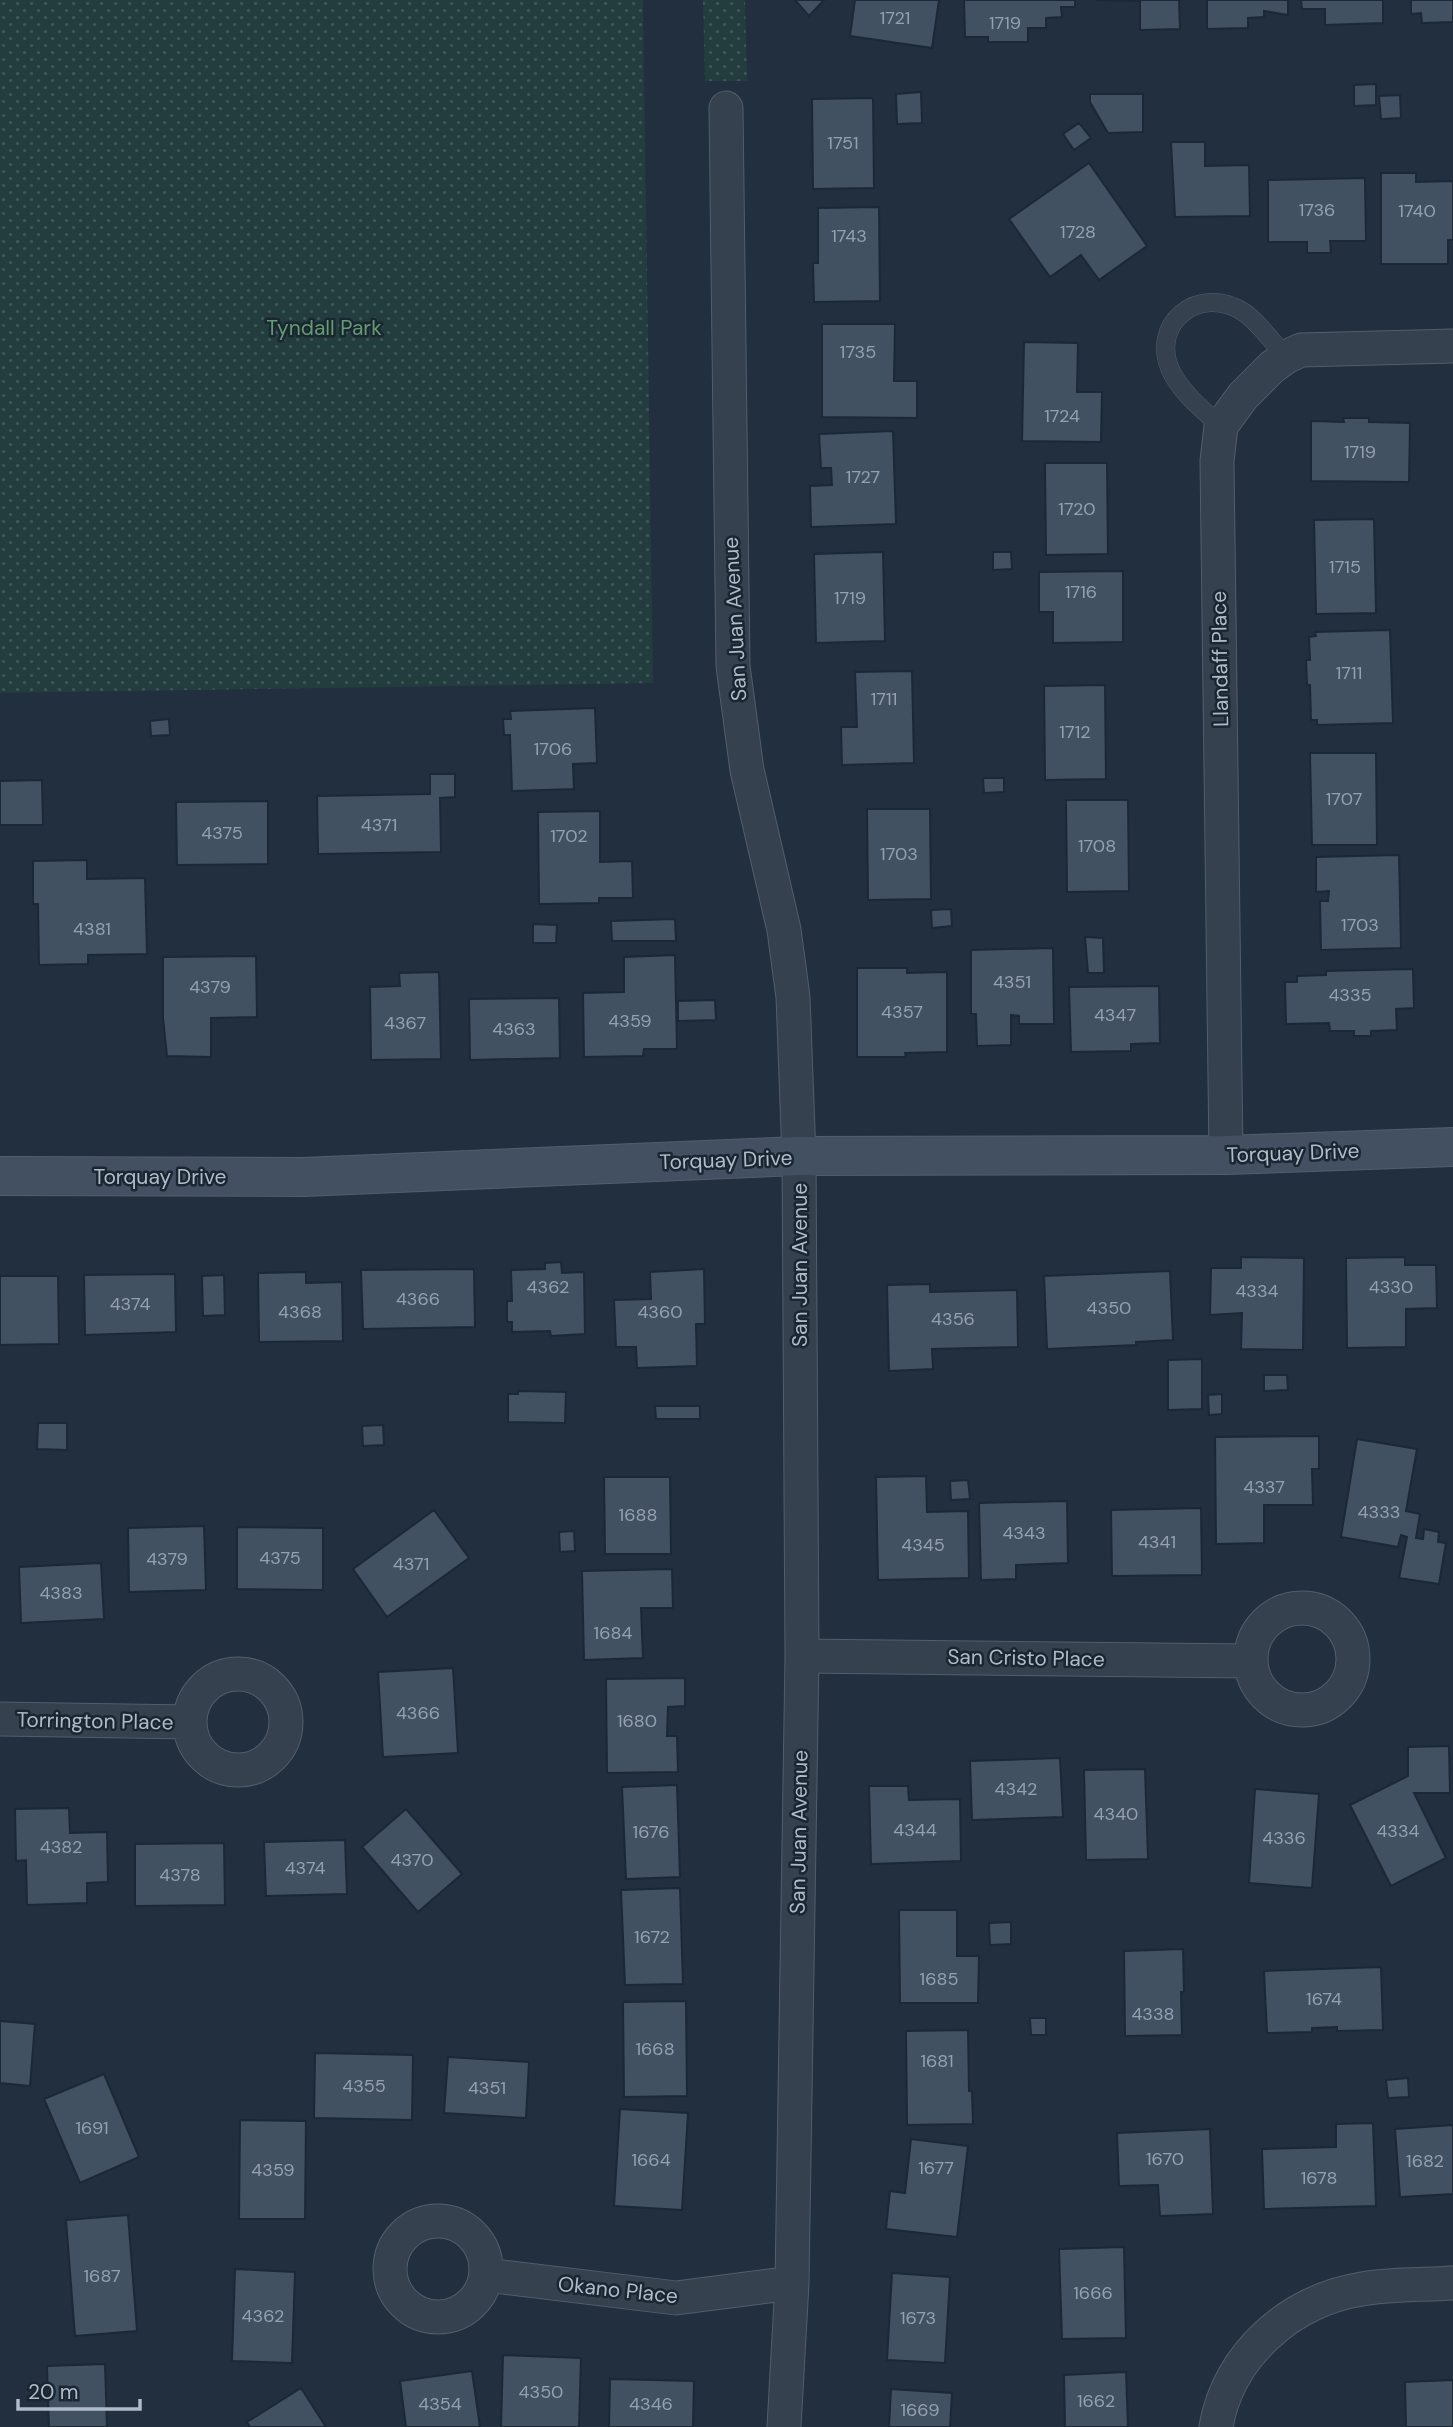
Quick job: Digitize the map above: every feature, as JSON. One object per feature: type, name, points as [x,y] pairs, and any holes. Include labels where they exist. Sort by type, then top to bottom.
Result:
[{"type":"street","name":"San Juan Avenue","points":[[726,108],[733,666],[747,770],[784,930],[793,998],[799,1156],[802,1656],[792,2283],[784,2427]]},
{"type":"street","points":[[1286,356],[1301,350],[1453,346]]},
{"type":"street","name":"Llandaff Place","points":[[1226,1155],[1217,461],[1221,426],[1243,396],[1286,356]]},
{"type":"street","name":"Torquay Drive","points":[[0,1176],[303,1177],[799,1156],[1226,1155],[1453,1147]]},
{"type":"street","name":"San Cristo Place","points":[[802,1656],[1250,1661]]},
{"type":"street","name":"Torrington Place","points":[[0,1719],[190,1722]]},
{"type":"street","name":"Okano Place","points":[[486,2275],[676,2298],[792,2283]]},
{"type":"street","points":[[1216,2427],[1219,2409],[1236,2373],[1260,2340],[1287,2317],[1324,2299],[1362,2288],[1453,2283]]},
{"type":"lane","points":[[1221,426],[1190,399],[1172,373],[1165,347],[1170,324],[1184,311],[1202,302],[1222,303],[1245,313],[1286,356]]},
{"type":"green space","name":"Tyndall Park","points":[[0,0],[643,0],[653,683],[0,693]]},
{"type":"green space","points":[[703,0],[745,0],[747,81],[705,81]]},
{"type":"building","points":[[795,0],[824,0],[809,16]]},
{"type":"building","points":[[855,0],[939,0],[932,48],[850,36]]},
{"type":"building","points":[[964,0],[1075,0],[1075,7],[1061,7],[1062,17],[1046,18],[1046,28],[1028,28],[1028,42],[988,42],[988,37],[965,37]]},
{"type":"building","points":[[1096,0],[1179,0],[1180,29],[1140,30],[1140,1]]},
{"type":"building","points":[[1207,0],[1288,0],[1288,15],[1264,11],[1264,17],[1248,18],[1248,28],[1207,29]]},
{"type":"building","points":[[1301,0],[1383,0],[1383,23],[1325,25],[1325,9],[1302,9]]},
{"type":"building","points":[[1411,0],[1453,0],[1453,22],[1422,23],[1421,13],[1411,14]]},
{"type":"building","points":[[1376,84],[1376,105],[1354,106],[1354,85]]},
{"type":"building","points":[[921,92],[922,123],[897,124],[896,94]]},
{"type":"building","points":[[1090,94],[1143,94],[1143,132],[1108,133],[1090,102]]},
{"type":"building","points":[[1400,95],[1401,118],[1381,119],[1379,96]]},
{"type":"building","points":[[873,98],[874,188],[813,189],[812,99]]},
{"type":"building","points":[[1079,123],[1091,138],[1074,150],[1063,134]]},
{"type":"building","points":[[1171,142],[1205,142],[1205,166],[1249,165],[1250,216],[1175,217]]},
{"type":"building","points":[[1089,163],[1147,246],[1099,280],[1081,255],[1050,277],[1009,219]]},
{"type":"building","points":[[1381,173],[1416,173],[1416,182],[1453,181],[1453,240],[1448,240],[1448,264],[1381,264]]},
{"type":"building","points":[[1365,178],[1366,241],[1330,241],[1331,253],[1307,253],[1307,242],[1268,242],[1268,180]]},
{"type":"building","points":[[879,207],[880,301],[814,302],[813,263],[818,263],[818,208]]},
{"type":"building","points":[[822,324],[895,324],[894,381],[917,381],[917,418],[822,417]]},
{"type":"building","points":[[1024,342],[1078,343],[1077,392],[1102,392],[1101,442],[1022,441]]},
{"type":"building","points":[[1343,418],[1410,423],[1409,482],[1311,481],[1311,421],[1344,422]]},
{"type":"building","points":[[893,431],[896,524],[811,527],[810,486],[832,485],[831,468],[821,468],[819,434]]},
{"type":"building","points":[[1045,463],[1107,463],[1108,554],[1046,555]]},
{"type":"building","points":[[1374,519],[1376,613],[1316,614],[1314,520]]},
{"type":"building","points":[[883,552],[885,641],[816,643],[814,554]]},
{"type":"building","points":[[993,552],[1011,552],[1012,569],[993,570]]},
{"type":"building","points":[[1123,571],[1123,642],[1053,643],[1053,612],[1039,612],[1039,572]]},
{"type":"building","points":[[1390,630],[1393,723],[1317,725],[1317,720],[1311,720],[1310,685],[1307,685],[1309,637],[1316,636],[1315,632]]},
{"type":"building","points":[[912,671],[914,763],[842,765],[841,727],[857,727],[855,672]]},
{"type":"building","points":[[1105,685],[1106,779],[1045,780],[1044,686]]},
{"type":"building","points":[[595,708],[597,763],[573,764],[574,789],[512,791],[510,735],[504,735],[503,719],[511,719],[510,711]]},
{"type":"building","points":[[169,719],[170,735],[151,736],[150,721]]},
{"type":"building","points":[[1310,753],[1376,753],[1377,845],[1312,845]]},
{"type":"building","points":[[430,774],[455,774],[455,797],[440,798],[441,852],[318,854],[317,796],[430,794]]},
{"type":"building","points":[[983,778],[1004,778],[1004,792],[984,793]]},
{"type":"building","points":[[42,780],[43,825],[0,825],[0,781]]},
{"type":"building","points":[[1066,800],[1128,800],[1129,891],[1067,892]]},
{"type":"building","points":[[268,801],[268,864],[177,865],[176,802]]},
{"type":"building","points":[[867,809],[930,809],[931,899],[868,900]]},
{"type":"building","points":[[600,811],[600,862],[632,861],[633,898],[599,898],[599,903],[539,904],[538,812]]},
{"type":"building","points":[[1399,855],[1401,948],[1321,950],[1320,901],[1328,901],[1329,891],[1316,892],[1316,857]]},
{"type":"building","points":[[87,860],[87,879],[145,878],[147,954],[88,955],[88,964],[39,965],[38,904],[33,904],[33,861]]},
{"type":"building","points":[[951,909],[952,926],[932,928],[931,910]]},
{"type":"building","points":[[675,919],[676,941],[612,941],[611,921]]},
{"type":"building","points":[[533,924],[557,925],[556,943],[533,943]]},
{"type":"building","points":[[1085,937],[1103,938],[1104,973],[1088,973]]},
{"type":"building","points":[[1053,948],[1054,1024],[1019,1024],[1019,1016],[1011,1015],[1011,1045],[977,1046],[976,1014],[971,1014],[971,950]]},
{"type":"building","points":[[675,955],[677,1049],[644,1049],[643,1056],[584,1057],[583,993],[624,992],[624,957]]},
{"type":"building","points":[[256,956],[257,1017],[211,1018],[211,1057],[167,1056],[163,1018],[163,957]]},
{"type":"building","points":[[857,968],[907,968],[907,973],[947,972],[947,1052],[905,1053],[906,1057],[857,1057]]},
{"type":"building","points":[[1413,969],[1414,1008],[1396,1009],[1397,1030],[1371,1031],[1371,1036],[1354,1036],[1354,1031],[1330,1031],[1329,1023],[1286,1024],[1285,982],[1297,982],[1297,976],[1326,975],[1326,971]]},
{"type":"building","points":[[439,972],[441,1059],[371,1060],[370,987],[400,986],[399,973]]},
{"type":"building","points":[[1159,986],[1160,1043],[1131,1044],[1131,1051],[1071,1052],[1069,987]]},
{"type":"building","points":[[559,998],[560,1058],[470,1060],[469,999]]},
{"type":"building","points":[[715,1000],[716,1020],[678,1021],[678,1001]]},
{"type":"building","points":[[1241,1257],[1304,1258],[1303,1350],[1241,1349],[1242,1313],[1210,1315],[1211,1268],[1241,1268]]},
{"type":"building","points":[[1405,1257],[1405,1265],[1436,1265],[1437,1308],[1406,1309],[1406,1347],[1347,1348],[1346,1258]]},
{"type":"building","points":[[561,1262],[562,1273],[584,1272],[585,1334],[551,1336],[550,1331],[512,1332],[512,1322],[507,1322],[507,1301],[512,1301],[511,1270],[545,1269],[545,1263]]},
{"type":"building","points":[[474,1269],[475,1327],[363,1329],[361,1270]]},
{"type":"building","points":[[704,1269],[705,1324],[696,1324],[697,1366],[637,1368],[636,1347],[616,1347],[614,1300],[651,1299],[650,1272]]},
{"type":"building","points":[[1170,1271],[1173,1340],[1136,1342],[1136,1345],[1047,1349],[1044,1276]]},
{"type":"building","points":[[306,1272],[306,1283],[342,1282],[343,1341],[259,1342],[258,1273]]},
{"type":"building","points":[[175,1274],[176,1332],[85,1335],[84,1275]]},
{"type":"building","points":[[224,1275],[225,1315],[203,1316],[202,1276]]},
{"type":"building","points":[[0,1276],[58,1276],[59,1344],[0,1345]]},
{"type":"building","points":[[930,1284],[930,1292],[1017,1290],[1018,1347],[932,1349],[933,1369],[889,1371],[887,1285]]},
{"type":"building","points":[[1202,1359],[1202,1409],[1168,1410],[1168,1360]]},
{"type":"building","points":[[1264,1375],[1287,1375],[1288,1390],[1264,1391]]},
{"type":"building","points":[[518,1391],[566,1392],[565,1423],[508,1422],[508,1394],[518,1394]]},
{"type":"building","points":[[1222,1394],[1222,1414],[1209,1415],[1208,1395]]},
{"type":"building","points":[[655,1406],[700,1406],[700,1419],[656,1419]]},
{"type":"building","points":[[38,1423],[67,1423],[67,1450],[37,1449]]},
{"type":"building","points":[[383,1425],[384,1445],[363,1446],[362,1426]]},
{"type":"building","points":[[1319,1436],[1319,1469],[1312,1469],[1313,1505],[1264,1505],[1264,1543],[1216,1544],[1215,1437]]},
{"type":"building","points":[[1357,1439],[1417,1449],[1406,1511],[1420,1514],[1416,1538],[1423,1539],[1424,1529],[1439,1532],[1438,1542],[1446,1543],[1439,1584],[1399,1578],[1407,1537],[1401,1535],[1398,1547],[1341,1537]]},
{"type":"building","points":[[926,1476],[927,1512],[968,1511],[969,1578],[878,1580],[876,1477]]},
{"type":"building","points":[[604,1477],[670,1477],[671,1554],[605,1554]]},
{"type":"building","points":[[968,1480],[970,1499],[951,1500],[950,1481]]},
{"type":"building","points":[[1067,1501],[1068,1563],[1016,1565],[1016,1579],[981,1580],[979,1503]]},
{"type":"building","points":[[1201,1508],[1202,1575],[1112,1576],[1111,1510]]},
{"type":"building","points":[[434,1510],[469,1558],[387,1617],[353,1569]]},
{"type":"building","points":[[204,1526],[206,1590],[129,1592],[128,1528]]},
{"type":"building","points":[[237,1527],[323,1528],[323,1590],[237,1589]]},
{"type":"building","points":[[574,1531],[575,1551],[560,1552],[559,1532]]},
{"type":"building","points":[[101,1563],[104,1619],[21,1623],[19,1567]]},
{"type":"building","points":[[672,1569],[673,1608],[641,1608],[643,1658],[584,1660],[582,1571]]},
{"type":"building","points":[[453,1668],[458,1753],[383,1757],[378,1672]]},
{"type":"building","points":[[685,1678],[685,1706],[668,1707],[667,1736],[677,1736],[678,1772],[607,1773],[606,1679]]},
{"type":"building","points":[[1449,1746],[1450,1793],[1414,1793],[1446,1858],[1391,1886],[1350,1805],[1408,1776],[1408,1747]]},
{"type":"building","points":[[1060,1758],[1063,1817],[972,1820],[970,1761]]},
{"type":"building","points":[[1145,1769],[1148,1859],[1086,1860],[1084,1770]]},
{"type":"building","points":[[677,1785],[680,1877],[626,1879],[622,1787]]},
{"type":"building","points":[[869,1786],[908,1786],[909,1800],[960,1799],[961,1861],[871,1864]]},
{"type":"building","points":[[1255,1789],[1319,1794],[1312,1888],[1249,1883]]},
{"type":"building","points":[[69,1808],[70,1833],[107,1832],[108,1882],[87,1883],[87,1903],[27,1905],[26,1860],[16,1861],[15,1809]]},
{"type":"building","points":[[406,1809],[462,1874],[418,1912],[362,1847]]},
{"type":"building","points":[[345,1840],[347,1894],[266,1896],[264,1842]]},
{"type":"building","points":[[224,1843],[225,1905],[135,1906],[135,1844]]},
{"type":"building","points":[[680,1888],[683,1984],[625,1985],[621,1890]]},
{"type":"building","points":[[899,1910],[957,1910],[957,1956],[979,1956],[978,2003],[900,2003]]},
{"type":"building","points":[[1011,1922],[1011,1944],[990,1945],[989,1923]]},
{"type":"building","points":[[1183,1949],[1182,2035],[1125,2036],[1124,1951]]},
{"type":"building","points":[[1381,1967],[1383,2030],[1337,2031],[1337,2027],[1312,2028],[1312,2032],[1267,2033],[1264,1971]]},
{"type":"building","points":[[686,2001],[687,2096],[624,2097],[623,2002]]},
{"type":"building","points":[[1030,2018],[1046,2018],[1046,2035],[1031,2035]]},
{"type":"building","points":[[0,2021],[35,2024],[30,2086],[0,2083]]},
{"type":"building","points":[[968,2030],[969,2091],[972,2091],[973,2124],[907,2125],[906,2031]]},
{"type":"building","points":[[315,2053],[413,2055],[412,2120],[314,2118]]},
{"type":"building","points":[[448,2057],[529,2062],[526,2118],[444,2113]]},
{"type":"building","points":[[104,2074],[139,2157],[80,2183],[44,2099]]},
{"type":"building","points":[[1408,2078],[1409,2097],[1388,2098],[1386,2080]]},
{"type":"building","points":[[620,2109],[688,2113],[682,2210],[614,2206]]},
{"type":"building","points":[[240,2120],[306,2121],[305,2219],[239,2219]]},
{"type":"building","points":[[1373,2123],[1376,2206],[1264,2209],[1262,2149],[1336,2147],[1336,2124]]},
{"type":"building","points":[[1453,2125],[1453,2194],[1400,2197],[1395,2129]]},
{"type":"building","points":[[1210,2129],[1213,2214],[1160,2216],[1158,2185],[1119,2186],[1117,2133]]},
{"type":"building","points":[[911,2139],[968,2146],[957,2237],[886,2229],[890,2191],[905,2193]]},
{"type":"building","points":[[128,2215],[137,2331],[75,2336],[66,2220]]},
{"type":"building","points":[[1124,2247],[1126,2338],[1062,2339],[1059,2249]]},
{"type":"building","points":[[235,2269],[295,2272],[292,2363],[232,2361]]},
{"type":"building","points":[[892,2273],[950,2277],[945,2363],[887,2360]]},
{"type":"building","points":[[503,2355],[581,2358],[579,2427],[501,2427]]},
{"type":"building","points":[[105,2364],[107,2427],[49,2427],[47,2366]]},
{"type":"building","points":[[472,2371],[480,2427],[406,2427],[400,2381]]},
{"type":"building","points":[[1126,2372],[1128,2427],[1065,2427],[1064,2375]]},
{"type":"building","points":[[610,2379],[694,2381],[693,2427],[609,2427]]},
{"type":"building","points":[[1453,2380],[1453,2427],[1406,2427],[1405,2382]]},
{"type":"building","points":[[301,2388],[326,2427],[250,2427],[247,2422]]},
{"type":"building","points":[[891,2389],[952,2393],[950,2427],[889,2427]]}]
